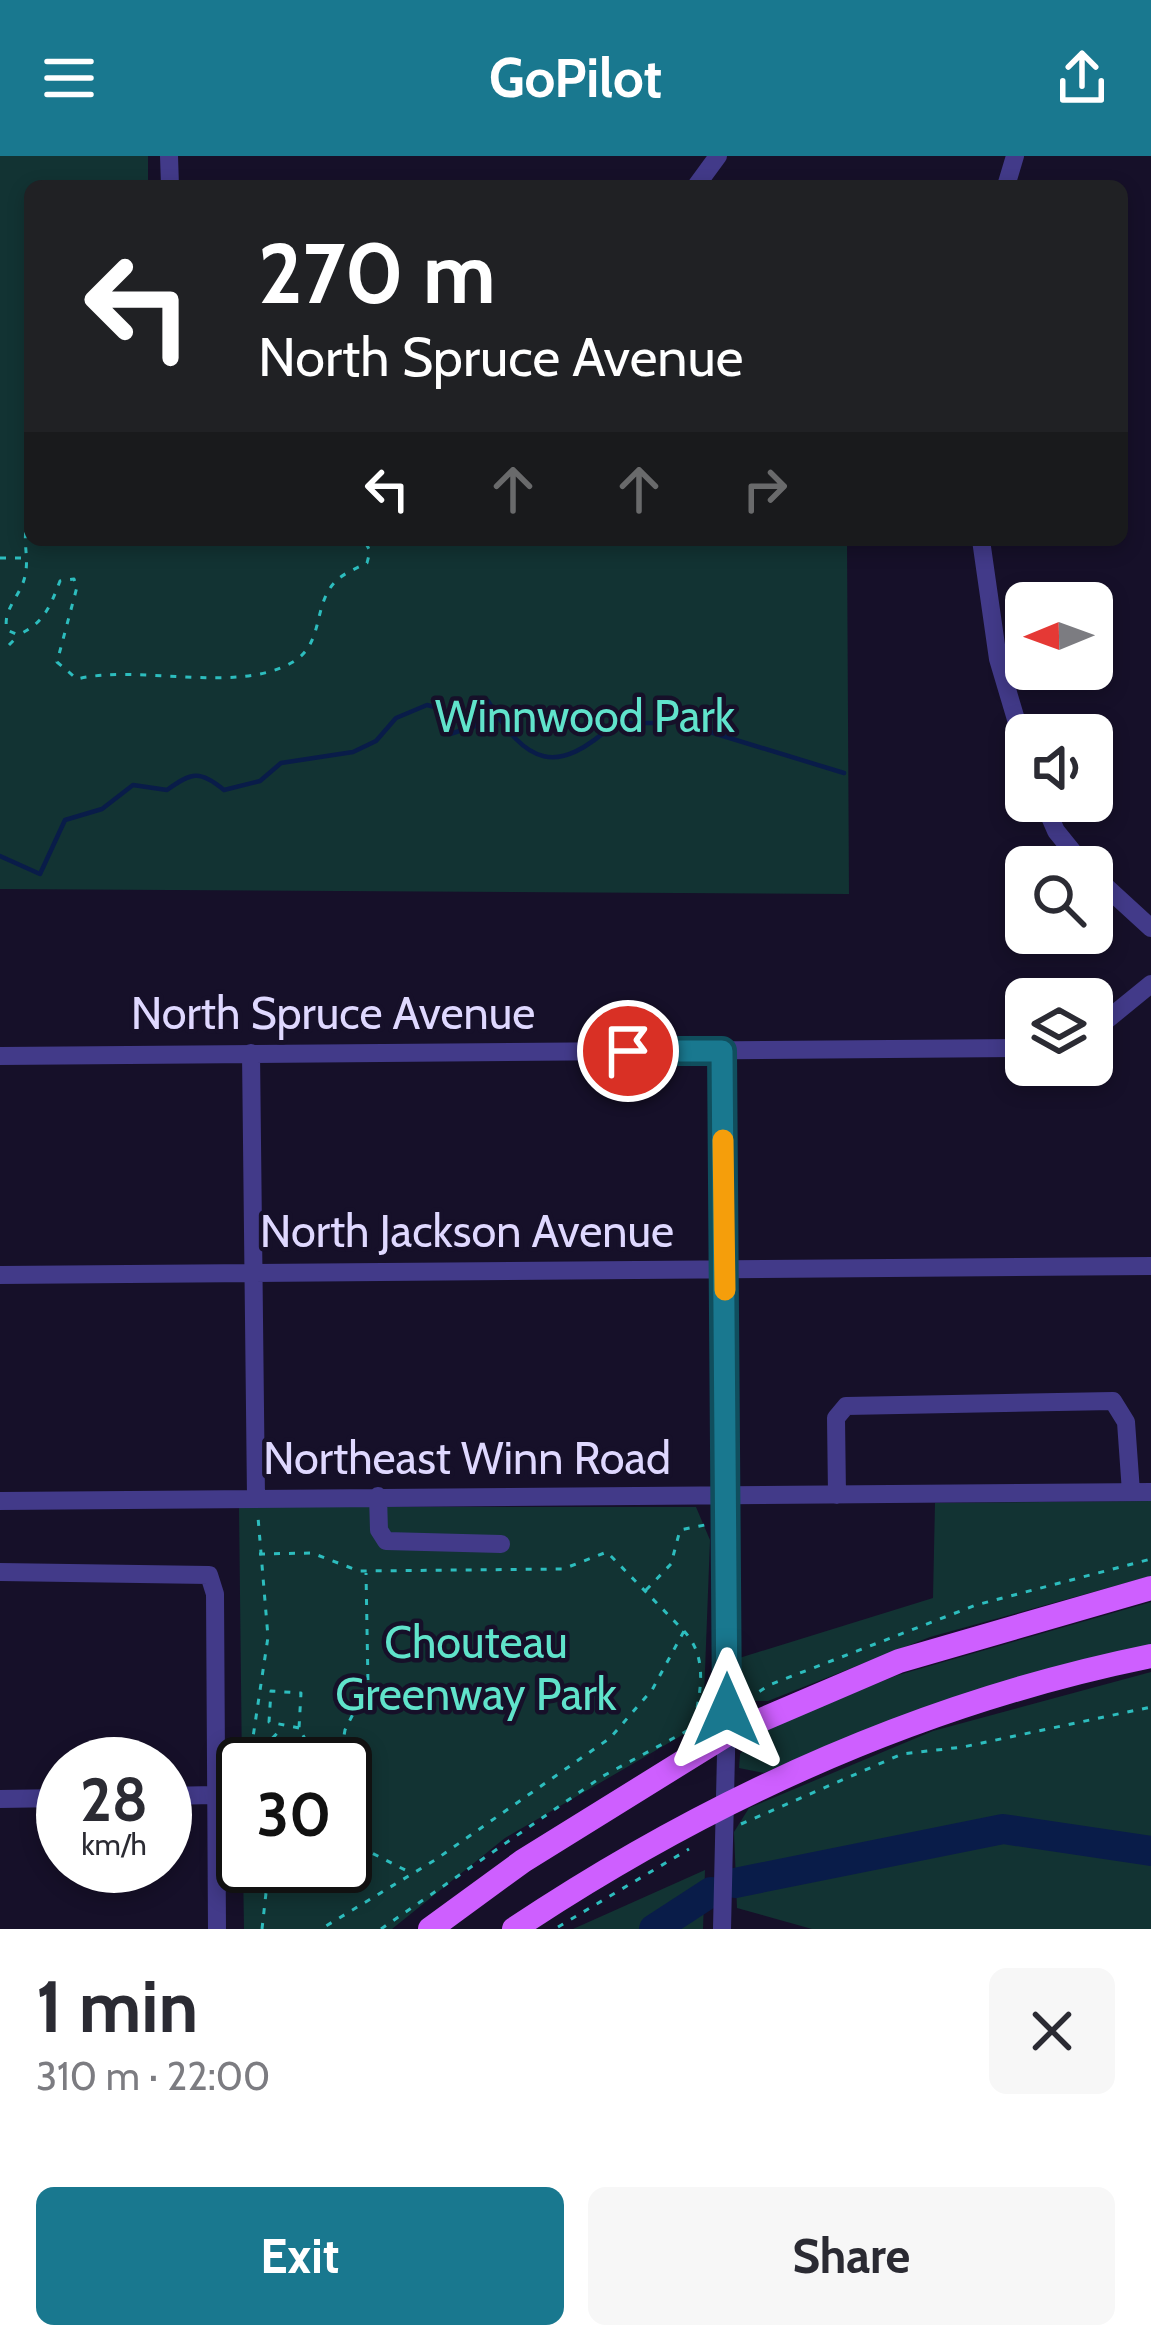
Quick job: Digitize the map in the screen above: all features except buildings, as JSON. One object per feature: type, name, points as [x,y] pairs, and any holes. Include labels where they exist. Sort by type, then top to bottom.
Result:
[{"type":"main road","points":[[430,1929],[524,1861],[726,1735],[899,1661],[1151,1588]]},
{"type":"main road","points":[[514,1929],[722,1804],[972,1703],[1151,1656]]},
{"type":"street","points":[[983,546],[995,642],[1015,714]]},
{"type":"street","points":[[1113,893],[1151,928]]},
{"type":"street","points":[[1113,1015],[1151,984]]},
{"type":"street","name":"North Spruce Avenue","points":[[0,1055],[1005,1048]]},
{"type":"street","points":[[722,1051],[726,1496],[722,1929]]},
{"type":"street","points":[[250,1053],[256,1497]]},
{"type":"street","name":"North Jackson Avenue","points":[[0,1274],[1151,1266]]},
{"type":"street","points":[[837,1495],[836,1418],[846,1406],[974,1402],[1113,1401],[1126,1422],[1141,1492]]},
{"type":"street","name":"Northeast Winn Road","points":[[0,1501],[1141,1492]]},
{"type":"street","points":[[378,1496],[386,1541],[502,1544]]},
{"type":"street","points":[[0,1572],[209,1575],[215,1594],[217,1929]]},
{"type":"street","points":[[192,1795],[214,1795]]},
{"type":"street","points":[[0,1799],[36,1798]]},
{"type":"path","points":[[18,635],[7,630],[4,616],[20,593],[25,546]]},
{"type":"path","points":[[9,645],[47,615],[67,576],[77,587],[57,662],[65,674],[77,679],[108,671],[165,678],[259,674],[293,663],[314,643],[335,581],[367,562],[368,546]]},
{"type":"path","points":[[0,558],[26,558]]},
{"type":"path","points":[[646,1590],[671,1564],[680,1531],[709,1525],[726,1496]]},
{"type":"path","points":[[251,1737],[268,1637],[256,1497]]},
{"type":"path","points":[[260,1554],[312,1553],[366,1571],[562,1569],[607,1552],[684,1631],[700,1668],[702,1699],[695,1725]]},
{"type":"path","points":[[344,1737],[368,1684],[366,1571]]},
{"type":"path","points":[[321,1929],[610,1738],[652,1690],[684,1631]]},
{"type":"path","points":[[262,1689],[301,1693],[299,1728],[304,1737]]},
{"type":"path","points":[[271,1691],[269,1722],[299,1728]]},
{"type":"path","points":[[554,1929],[722,1833],[902,1754],[963,1747],[1151,1707]]},
{"type":"path","points":[[273,1737],[282,1727]]},
{"type":"path","points":[[372,1853],[412,1873]]},
{"type":"path","points":[[262,1929],[266,1893]]},
{"type":"green space","name":"Winnwood Park","points":[[0,156],[148,156],[148,180],[24,180],[24,546],[847,546],[849,894],[0,889]]},
{"type":"green space","points":[[1151,1501],[1151,1576],[930,1637],[768,1701],[753,1701],[739,1689],[736,1659],[933,1598],[935,1503]]},
{"type":"green space","name":"Chouteau Greenway Park","points":[[239,1507],[696,1507],[710,1540],[703,1723],[505,1838],[392,1929],[244,1929],[243,1893],[372,1893],[372,1737],[242,1737]]},
{"type":"green space","points":[[1151,1602],[1151,1646],[831,1744],[764,1773],[739,1768],[740,1754],[757,1733],[895,1676]]},
{"type":"green space","points":[[1151,1672],[1151,1929],[812,1929],[737,1908],[734,1832],[749,1808],[933,1731]]},
{"type":"green space","points":[[705,1870],[703,1929],[573,1929]]},
{"type":"waterway","points":[[0,856],[40,874],[65,820],[102,809],[133,785],[167,790],[196,776],[224,790],[260,781],[281,763],[353,752],[376,741],[396,718],[427,705],[443,709],[450,734],[475,726],[488,701],[516,739],[544,756],[559,757],[576,751],[615,723],[655,723],[673,710],[698,720],[710,732],[844,773]]},
{"type":"waterway","points":[[735,1883],[1003,1829],[1151,1851]]},
{"type":"waterway","points":[[654,1929],[711,1892]]},
{"type":"slow traffic","points":[[723,1140],[725,1290]]},
{"type":"route","points":[[628,1051],[722,1051],[727,1710]]}]
